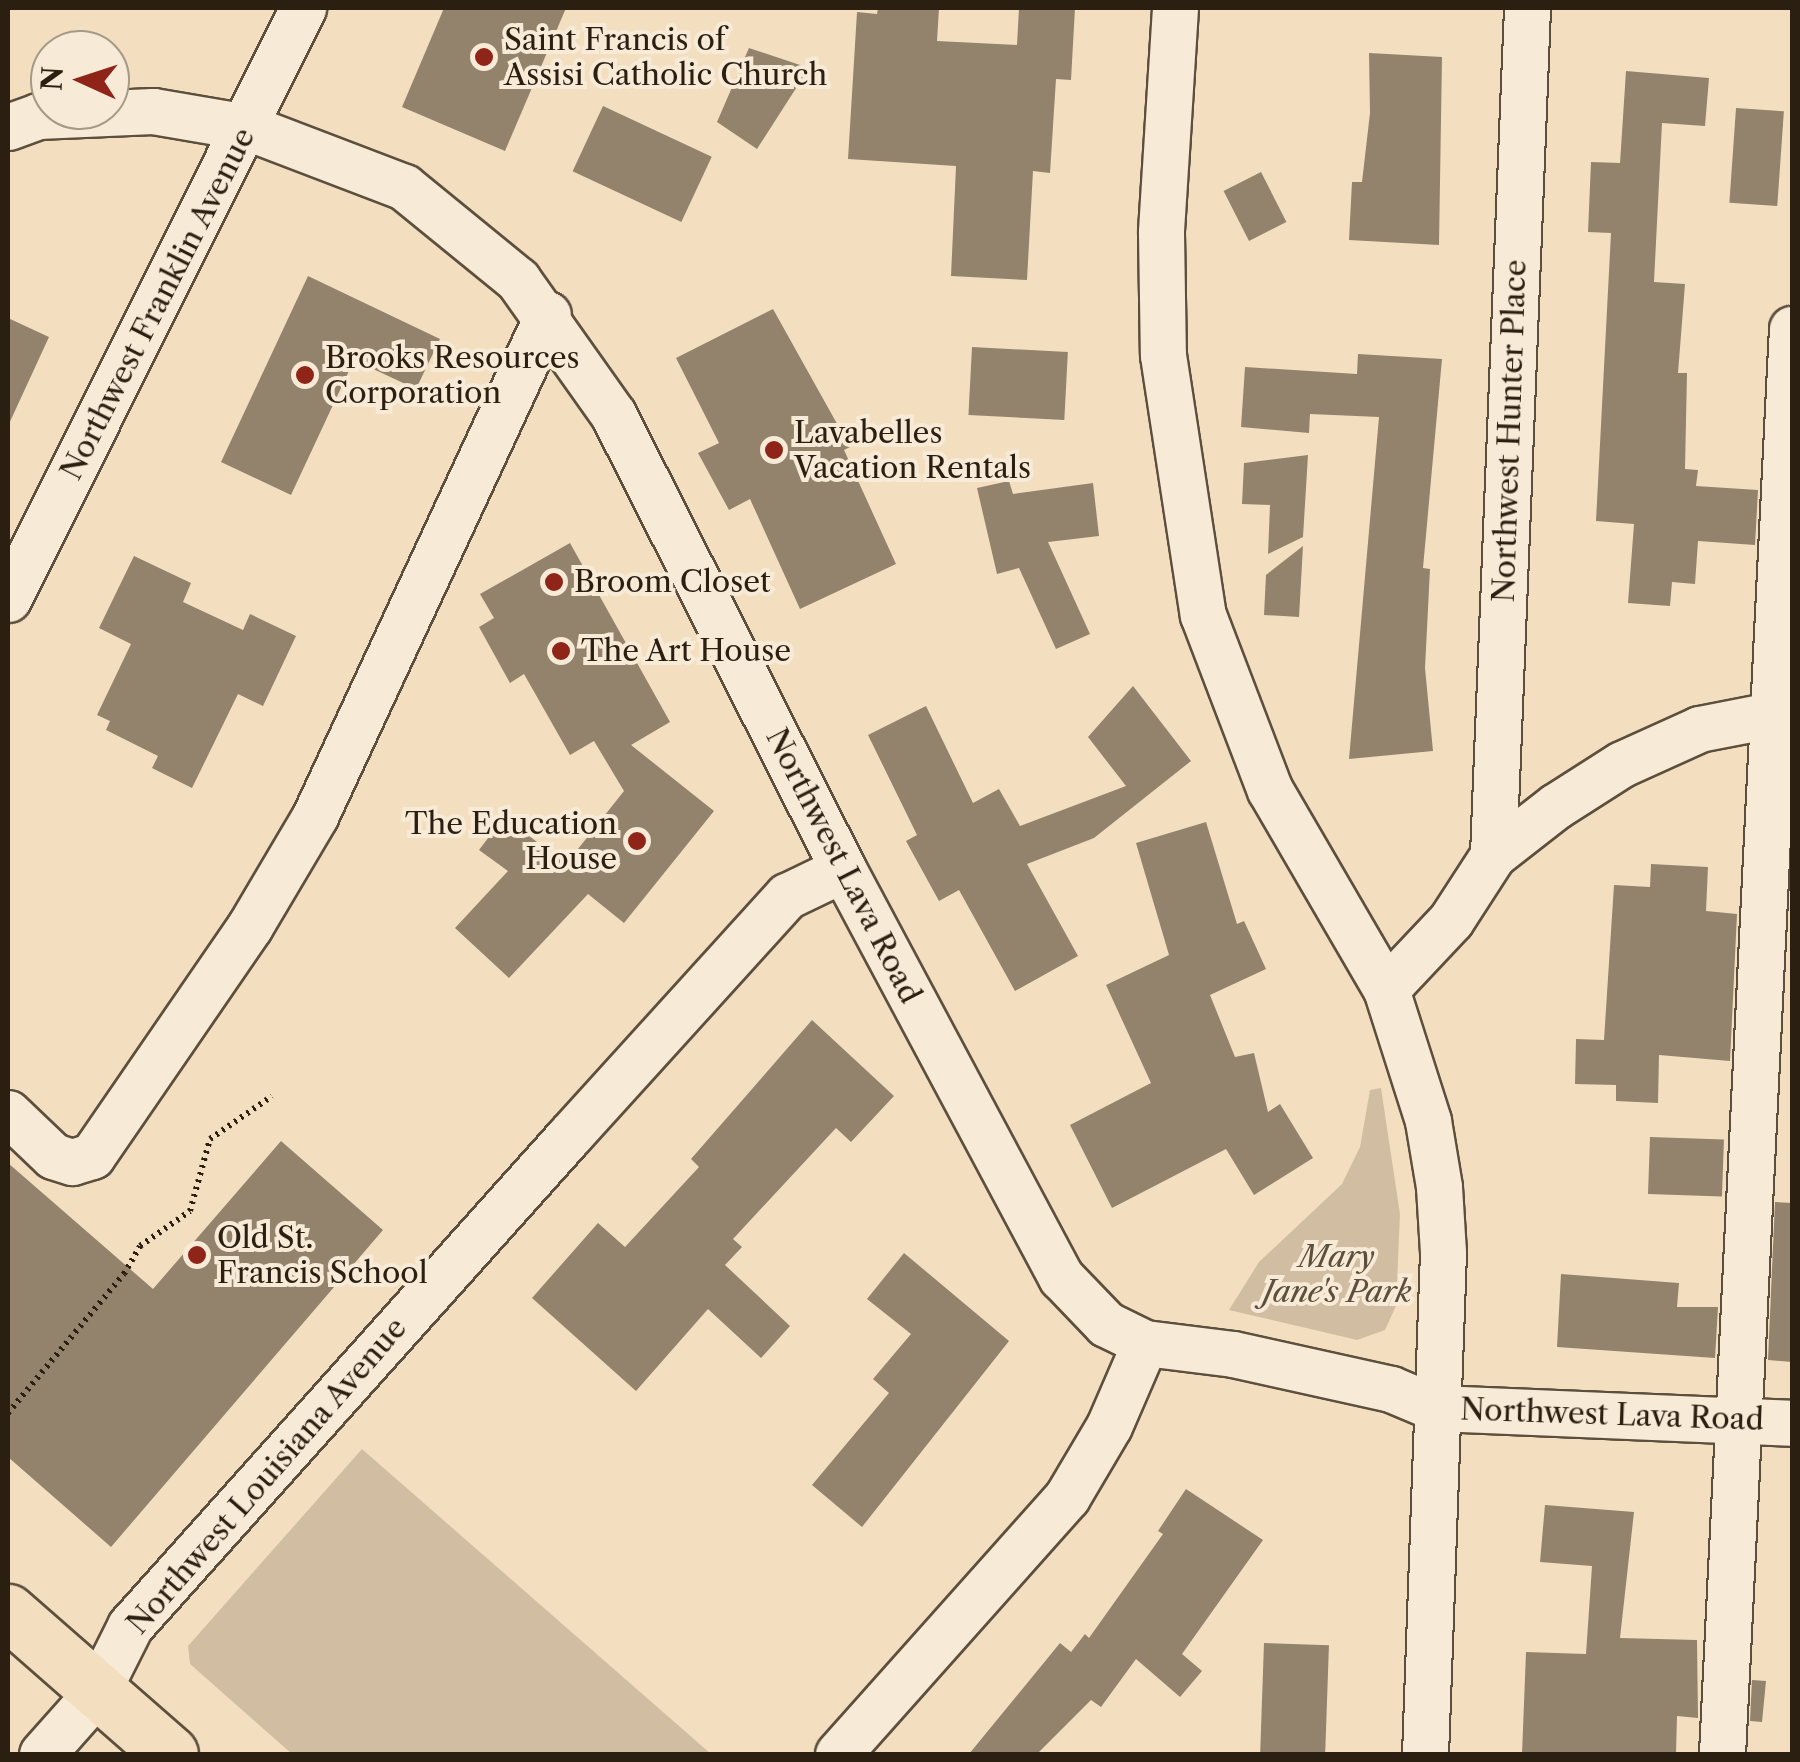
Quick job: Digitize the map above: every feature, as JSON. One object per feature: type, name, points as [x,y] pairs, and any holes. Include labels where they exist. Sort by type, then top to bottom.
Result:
[{"type":"main road","points":[[8,1612],[170,1754]]},
{"type":"street","name":"Northwest Franklin Avenue","points":[[8,599],[247,127],[303,8]]},
{"type":"street","points":[[1176,8],[1161,233],[1162,355],[1203,615],[1270,790],[1386,990],[1428,1121],[1439,1187],[1424,1754]]},
{"type":"street","name":"Northwest Hunter Place","points":[[1493,855],[1527,8]]},
{"type":"street","name":"Northwest Lava Road","points":[[8,127],[38,116],[152,112],[247,127],[404,187],[486,249],[548,314],[647,478],[842,869],[1061,1278],[1106,1324],[1145,1344],[1233,1354],[1391,1389],[1436,1408],[1792,1423]]},
{"type":"street","points":[[8,1113],[53,1156],[72,1162],[92,1156],[250,926],[315,816],[548,314]]},
{"type":"street","points":[[1722,1754],[1737,1420],[1782,712],[1792,329]]},
{"type":"street","points":[[1386,990],[1451,920],[1493,855],[1622,764],[1698,728],[1782,712]]},
{"type":"street","name":"Northwest Louisiana Avenue","points":[[42,1754],[97,1692],[130,1626],[519,1192],[788,896],[842,869]]},
{"type":"street","points":[[838,1754],[1067,1497],[1109,1426],[1145,1344]]},
{"type":"path","points":[[8,1413],[124,1274],[140,1246],[190,1211],[210,1139],[272,1096]]},
{"type":"green space","name":"Mary Jane's Park","points":[[1381,1088],[1400,1214],[1396,1306],[1385,1330],[1357,1340],[1229,1310],[1259,1262],[1342,1184],[1360,1147],[1370,1090]]},
{"type":"green space","points":[[362,1449],[711,1754],[292,1754],[190,1664],[188,1646]]},
{"type":"building","name":"Saint Francis of Assisi Catholic Church","points":[[444,8],[566,8],[505,151],[402,107]]},
{"type":"building","points":[[878,8],[939,8],[937,41],[1017,45],[1019,8],[1075,8],[1071,80],[1056,79],[1050,173],[1033,171],[1027,280],[951,276],[956,166],[848,159],[857,12],[877,14]]},
{"type":"building","points":[[749,48],[809,68],[757,149],[717,122]]},
{"type":"building","points":[[1369,53],[1442,57],[1439,245],[1349,240],[1352,182],[1362,182],[1370,113]]},
{"type":"building","points":[[1626,71],[1709,78],[1705,126],[1662,123],[1654,282],[1685,284],[1678,373],[1687,373],[1685,469],[1698,470],[1696,486],[1758,490],[1755,545],[1698,541],[1695,584],[1672,582],[1670,606],[1628,603],[1634,524],[1596,521],[1611,233],[1588,232],[1591,162],[1620,163]]},
{"type":"building","points":[[603,106],[712,157],[681,222],[573,171]]},
{"type":"building","points":[[1736,108],[1784,111],[1777,206],[1729,203]]},
{"type":"building","points":[[1261,172],[1286,222],[1249,241],[1224,191]]},
{"type":"building","name":"Brooks Resources Corporation","points":[[308,276],[440,339],[416,389],[354,360],[291,495],[221,462]]},
{"type":"building","points":[[773,309],[850,447],[844,450],[896,564],[800,609],[750,499],[729,510],[698,453],[719,443],[676,358]]},
{"type":"building","points":[[8,318],[49,337],[8,426]]},
{"type":"building","points":[[972,347],[1068,352],[1064,420],[968,415]]},
{"type":"building","points":[[1358,354],[1442,359],[1423,568],[1430,569],[1425,668],[1433,751],[1349,759],[1379,417],[1310,414],[1309,433],[1241,427],[1245,367],[1357,374]]},
{"type":"building","points":[[1308,455],[1303,537],[1268,554],[1270,505],[1242,504],[1244,463]]},
{"type":"building","points":[[1009,481],[1013,494],[1093,483],[1099,536],[1048,542],[1090,634],[1056,649],[1019,568],[997,574],[977,488]]},
{"type":"building","points":[[570,543],[670,722],[631,745],[714,811],[624,923],[588,894],[509,978],[455,928],[508,871],[479,850],[504,817],[566,864],[624,791],[594,741],[570,755],[524,674],[510,683],[479,627],[494,618],[480,594]]},
{"type":"building","points":[[1303,546],[1299,617],[1264,615],[1266,575]]},
{"type":"building","points":[[134,556],[191,583],[183,602],[243,630],[250,614],[296,636],[263,706],[238,694],[192,788],[152,768],[158,756],[106,730],[110,721],[97,715],[131,644],[99,628]]},
{"type":"building","points":[[1133,686],[1191,761],[1094,838],[1027,864],[1078,956],[1015,991],[959,890],[939,901],[906,841],[917,835],[868,735],[926,706],[973,803],[999,789],[1020,826],[1126,786],[1088,737]]},
{"type":"building","points":[[1206,822],[1237,924],[1244,921],[1266,969],[1210,995],[1235,1057],[1254,1053],[1268,1112],[1280,1104],[1313,1158],[1254,1195],[1226,1149],[1112,1208],[1070,1125],[1151,1083],[1106,985],[1169,955],[1136,843]]},
{"type":"building","points":[[1651,864],[1708,867],[1706,911],[1737,914],[1730,1061],[1659,1055],[1658,1103],[1616,1101],[1616,1085],[1575,1084],[1576,1039],[1604,1040],[1614,885],[1650,887]]},
{"type":"building","points":[[812,1020],[894,1096],[851,1142],[836,1128],[733,1239],[742,1247],[725,1265],[790,1326],[761,1358],[708,1309],[636,1391],[532,1298],[598,1223],[625,1247],[699,1167],[691,1159]]},
{"type":"building","points":[[1650,1137],[1724,1140],[1722,1197],[1648,1194]]},
{"type":"building","points":[[281,1141],[383,1230],[111,1547],[8,1457],[8,1163],[153,1289]]},
{"type":"building","points":[[1775,1202],[1792,1203],[1792,1362],[1768,1360]]},
{"type":"building","points":[[904,1253],[1009,1341],[862,1527],[812,1485],[889,1393],[873,1379],[911,1334],[867,1299]]},
{"type":"building","points":[[1561,1274],[1679,1283],[1677,1307],[1718,1307],[1715,1358],[1557,1347]]},
{"type":"building","points":[[1186,1489],[1263,1540],[1182,1654],[1202,1671],[1180,1697],[1136,1659],[1101,1707],[1091,1700],[1037,1754],[969,1754],[1060,1643],[1071,1652],[1085,1634],[1089,1638],[1163,1534],[1158,1531]]},
{"type":"building","points":[[1545,1505],[1634,1512],[1620,1638],[1697,1640],[1698,1718],[1677,1716],[1676,1754],[1522,1754],[1526,1652],[1586,1654],[1592,1566],[1540,1562]]},
{"type":"building","points":[[1264,1643],[1329,1645],[1325,1754],[1260,1754]]},
{"type":"building","points":[[1752,1680],[1766,1681],[1762,1722],[1750,1721]]},
{"type":"place","name":"Saint Francis of Assisi Catholic Church","points":[[484,57]]},
{"type":"place","name":"Brooks Resources Corporation","points":[[305,375]]},
{"type":"place","name":"Lavabelles Vacation Rentals","points":[[774,450]]},
{"type":"place","name":"Broom Closet","points":[[554,582]]},
{"type":"place","name":"The Art House","points":[[561,651]]},
{"type":"place","name":"The Education House","points":[[637,841]]},
{"type":"place","name":"Old St. Francis School","points":[[197,1255]]}]
